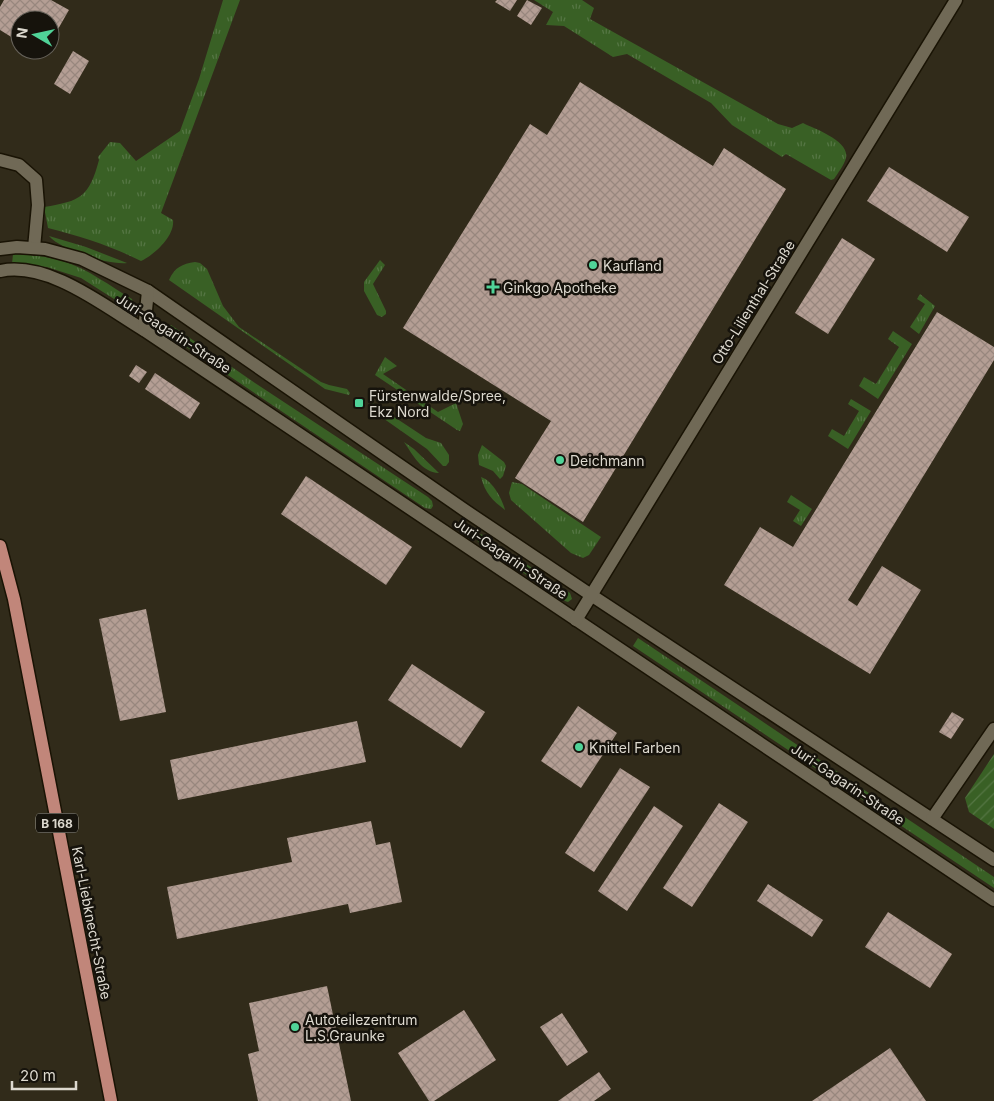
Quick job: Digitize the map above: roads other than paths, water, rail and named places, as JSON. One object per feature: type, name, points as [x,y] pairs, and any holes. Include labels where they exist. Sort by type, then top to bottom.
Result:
[{"type":"main road","name":"Karl-Liebknecht-Straße","points":[[0,546],[14,599],[111,1101]]},
{"type":"street","name":"Otto-Lilienthal-Straße","points":[[576,620],[956,0]]},
{"type":"street","points":[[0,160],[19,165],[36,180],[38,205],[34,248]]},
{"type":"street","name":"Juri-Gagarin-Straße","points":[[0,248],[45,249],[82,259],[148,291],[463,509],[994,860]]},
{"type":"street","name":"Juri-Gagarin-Straße","points":[[0,271],[33,272],[55,277],[144,330],[994,900]]},
{"type":"street","points":[[144,330],[148,291]]},
{"type":"street","points":[[932,819],[994,729]]},
{"type":"place","name":"Kaufland","points":[[593,265]]},
{"type":"place","name":"Ginkgo Apotheke","points":[[493,287]]},
{"type":"place","name":"Fürstenwalde/Spree, Ekz Nord","points":[[359,403]]},
{"type":"place","name":"Deichmann","points":[[560,460]]},
{"type":"place","name":"Knittel Farben","points":[[579,747]]},
{"type":"place","name":"Autoteilezentrum L.S.Graunke","points":[[295,1027]]}]
